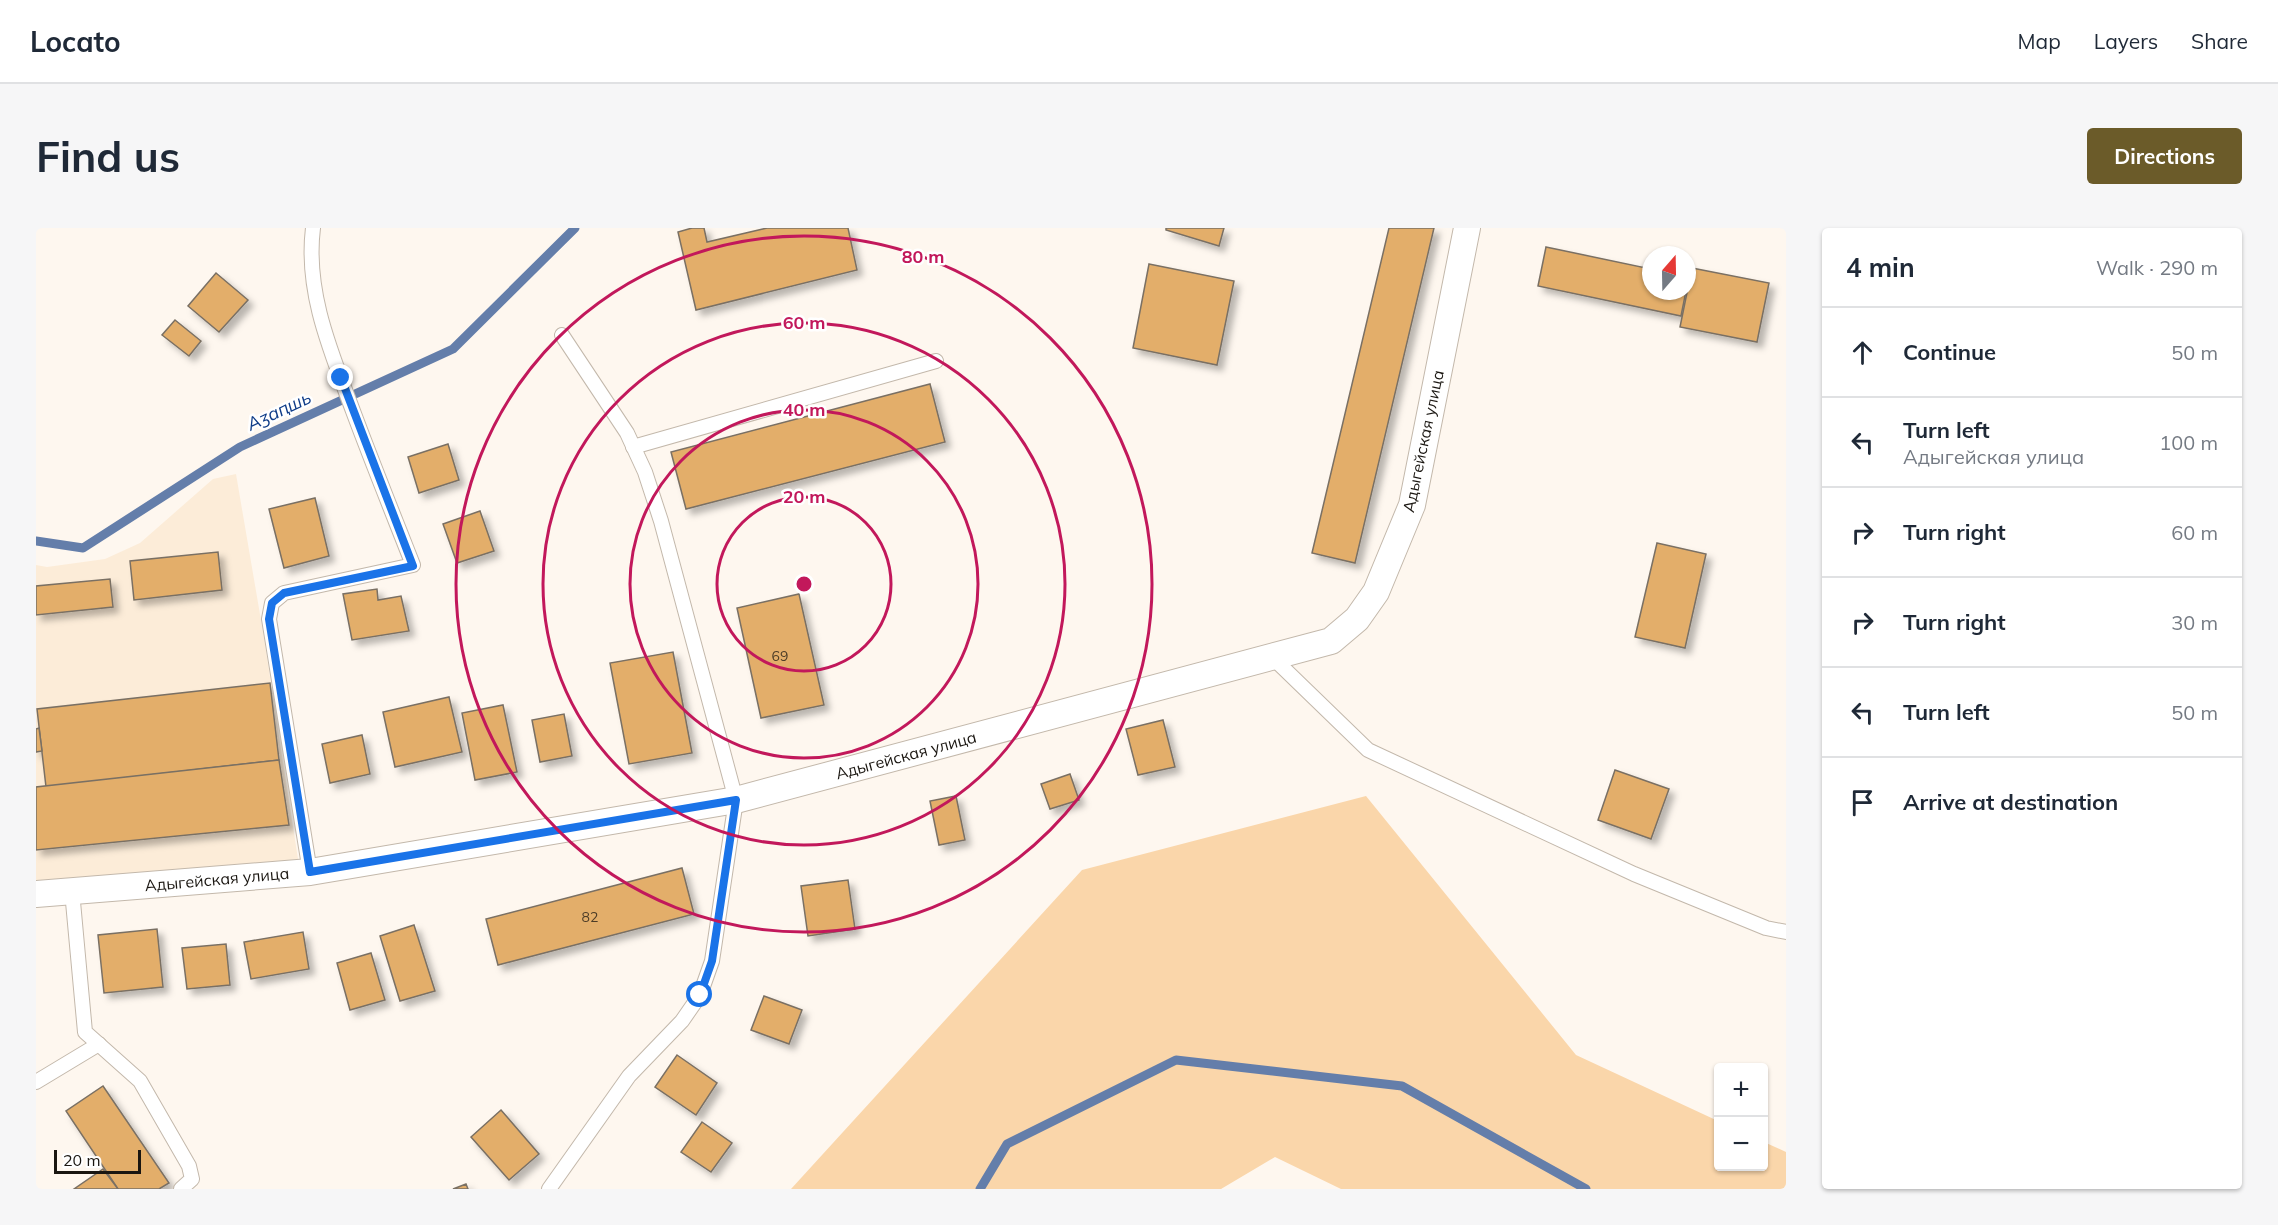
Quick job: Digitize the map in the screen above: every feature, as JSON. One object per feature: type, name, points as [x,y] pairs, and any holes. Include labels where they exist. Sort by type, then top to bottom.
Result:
[{"type":"street","name":"Адыгейская улица","points":[[36,894],[310,872],[736,800],[1331,641],[1357,619],[1376,592],[1412,505],[1467,228]]},
{"type":"lane","points":[[310,872],[269,619],[272,603],[284,593],[413,566],[326,338],[313,285],[311,245],[313,228]]},
{"type":"lane","points":[[549,1189],[629,1076],[682,1021],[700,995],[712,961],[736,800],[662,520],[645,472],[627,433],[562,335]]},
{"type":"lane","points":[[633,447],[936,361]]},
{"type":"lane","points":[[1272,657],[1368,750],[1634,874],[1766,928],[1786,932]]},
{"type":"lane","points":[[72,891],[85,1032],[140,1081],[189,1166],[192,1179],[181,1189]]},
{"type":"lane","points":[[36,1082],[99,1044]]},
{"type":"shaded area","points":[[236,474],[298,859],[36,894],[36,565],[47,567],[105,559],[140,543],[213,479]]},
{"type":"shaded area","points":[[1366,796],[1576,1055],[1714,1119],[1714,1171],[1768,1171],[1768,1144],[1786,1152],[1786,1189],[1341,1189],[1275,1157],[1221,1189],[791,1189],[1082,870]]},
{"type":"building","points":[[692,228],[704,228],[707,242],[767,228],[848,228],[857,270],[696,310],[678,232]]},
{"type":"building","points":[[1166,228],[1224,228],[1219,246],[1166,230]]},
{"type":"building","points":[[1389,228],[1434,228],[1355,563],[1312,553]]},
{"type":"building","points":[[1546,247],[1642,267],[1642,300],[1684,300],[1681,316],[1538,286]]},
{"type":"building","points":[[1149,264],[1234,281],[1217,365],[1133,348]]},
{"type":"building","points":[[1696,269],[1769,283],[1757,342],[1680,327],[1685,300],[1696,300]]},
{"type":"building","points":[[216,273],[248,300],[219,332],[188,306]]},
{"type":"building","points":[[175,320],[201,341],[189,356],[162,335]]},
{"type":"building","points":[[930,384],[945,442],[686,509],[671,452]]},
{"type":"building","points":[[448,444],[459,480],[419,493],[408,457]]},
{"type":"building","points":[[315,498],[329,556],[284,568],[269,509]]},
{"type":"building","points":[[480,511],[494,551],[457,563],[443,524]]},
{"type":"building","points":[[1657,543],[1706,554],[1685,648],[1635,637]]},
{"type":"building","points":[[218,552],[222,590],[134,600],[130,561]]},
{"type":"building","points":[[110,579],[113,607],[36,615],[36,586]]},
{"type":"building","points":[[377,589],[378,600],[401,596],[409,631],[352,640],[343,594]]},
{"type":"building","points":[[799,594],[824,705],[761,718],[737,608]]},
{"type":"building","points":[[673,652],[692,753],[629,764],[610,663]]},
{"type":"building","points":[[270,683],[279,760],[46,787],[37,709]]},
{"type":"building","points":[[449,697],[462,752],[395,767],[383,712]]},
{"type":"building","points":[[503,705],[517,772],[475,780],[462,713]]},
{"type":"building","points":[[564,714],[572,756],[540,762],[532,720]]},
{"type":"building","points":[[1163,720],[1175,767],[1138,775],[1126,729]]},
{"type":"building","points":[[39,728],[42,751],[36,752],[36,729]]},
{"type":"building","points":[[362,735],[370,774],[330,783],[322,744]]},
{"type":"building","points":[[279,760],[289,825],[36,850],[36,787]]},
{"type":"building","points":[[1615,770],[1669,789],[1651,839],[1598,820]]},
{"type":"building","points":[[1070,774],[1079,800],[1050,809],[1041,784]]},
{"type":"building","points":[[956,796],[965,840],[939,845],[930,801]]},
{"type":"building","points":[[682,868],[694,914],[498,965],[486,919]]},
{"type":"building","points":[[848,880],[855,929],[808,936],[801,886]]},
{"type":"building","points":[[414,925],[435,991],[400,1001],[380,936]]},
{"type":"building","points":[[157,929],[163,987],[104,993],[98,935]]},
{"type":"building","points":[[303,932],[309,969],[251,979],[244,942]]},
{"type":"building","points":[[226,944],[230,985],[187,989],[182,948]]},
{"type":"building","points":[[371,953],[385,1000],[350,1010],[337,963]]},
{"type":"building","points":[[764,996],[802,1010],[789,1044],[751,1030]]},
{"type":"building","points":[[677,1055],[717,1083],[696,1115],[655,1087]]},
{"type":"building","points":[[103,1086],[169,1183],[159,1189],[118,1189],[66,1111]]},
{"type":"building","points":[[501,1110],[539,1154],[509,1180],[471,1137]]},
{"type":"building","points":[[702,1122],[732,1143],[711,1172],[681,1152]]},
{"type":"building","points":[[103,1169],[118,1189],[74,1189]]},
{"type":"building","points":[[466,1184],[468,1189],[453,1189]]},
{"type":"waterway","name":"Аӡаԥшь","points":[[36,541],[83,548],[240,447],[453,349],[575,228]]},
{"type":"waterway","points":[[980,1189],[1007,1144],[1176,1060],[1402,1086],[1586,1189]]},
{"type":"route","points":[[341,378],[413,566],[284,593],[272,603],[269,619],[310,872],[736,800],[712,961],[700,995]]}]
